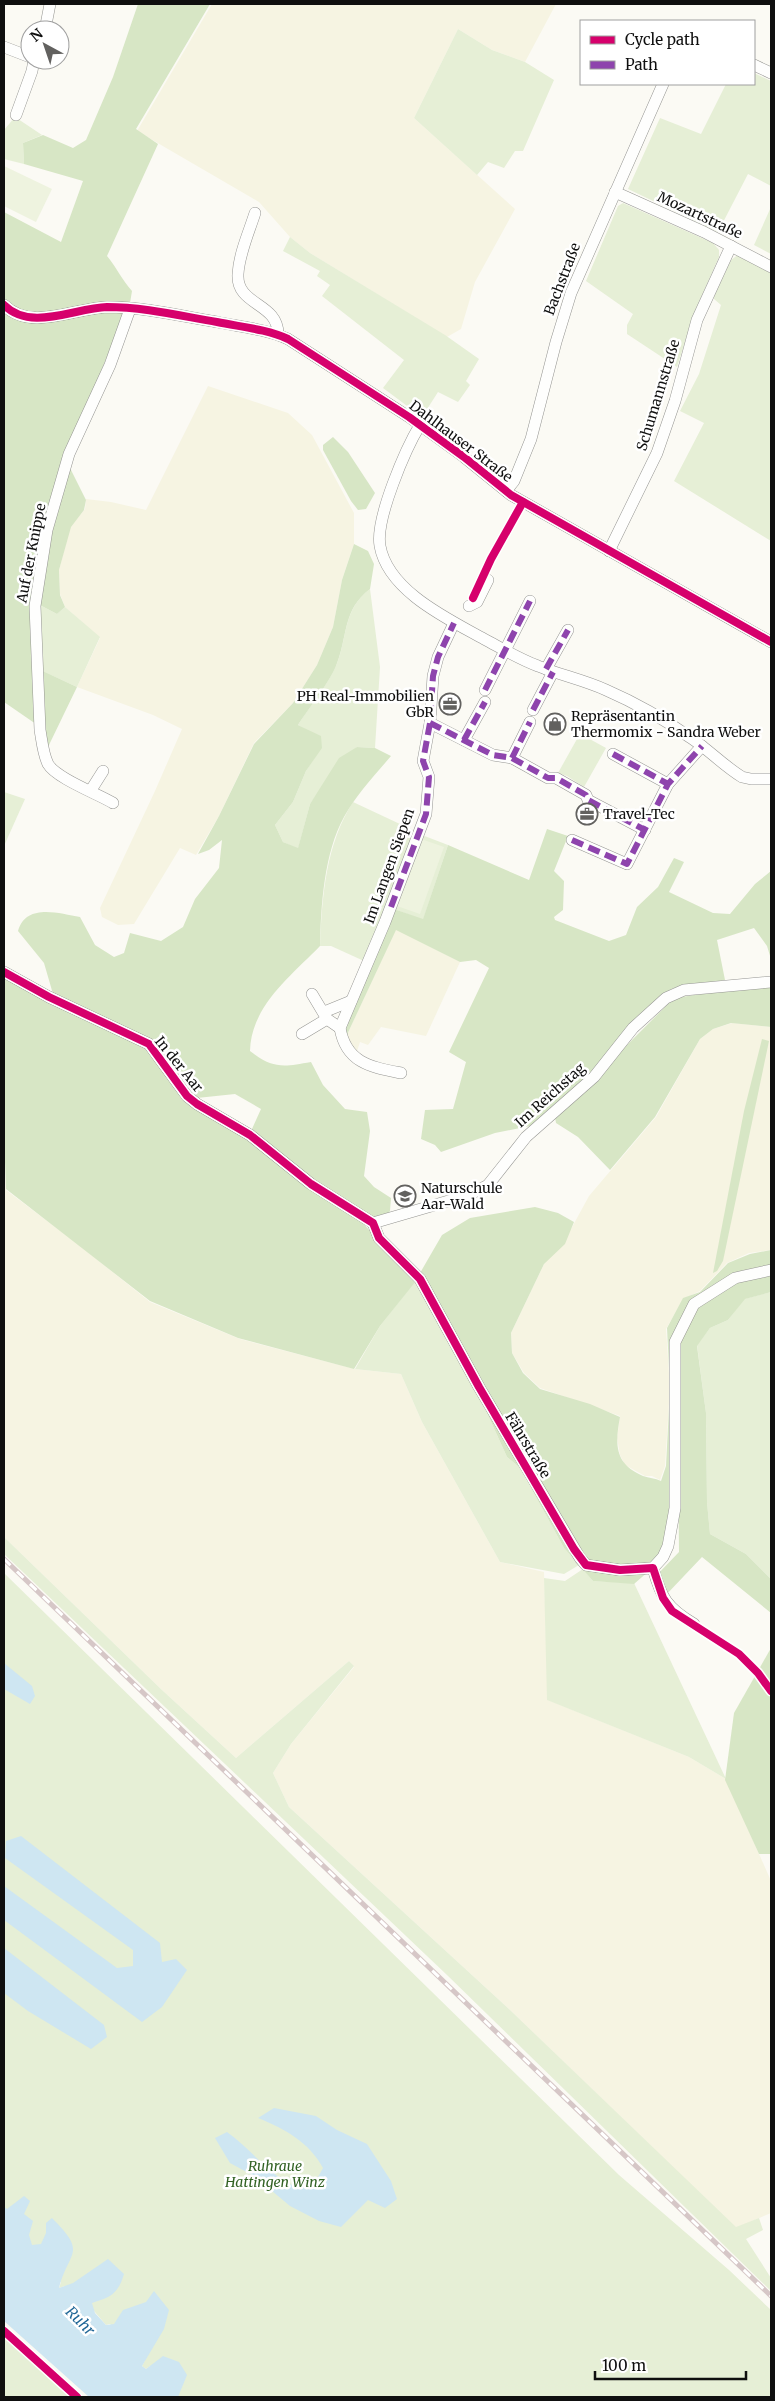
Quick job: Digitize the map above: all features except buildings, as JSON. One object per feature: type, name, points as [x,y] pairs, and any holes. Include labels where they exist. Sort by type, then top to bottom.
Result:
[{"type":"street","points":[[46,20],[50,4]]},
{"type":"street","points":[[4,47],[20,53]]},
{"type":"street","points":[[755,65],[771,73]]},
{"type":"street","points":[[16,115],[32,70]]},
{"type":"street","name":"Bachstraße","points":[[506,491],[514,481],[531,439],[556,342],[571,293],[664,85]]},
{"type":"street","name":"Mozartstraße","points":[[615,192],[731,246],[771,267]]},
{"type":"street","points":[[255,213],[238,279],[245,295],[274,316],[278,324],[278,334]]},
{"type":"street","name":"Schumannstraße","points":[[609,551],[656,453],[675,401],[698,320],[731,246]]},
{"type":"street","name":"Dahlhauser Straße","points":[[4,305],[13,313],[35,317],[106,307],[174,314],[278,334],[309,351],[420,425],[506,491],[771,642]]},
{"type":"street","name":"Auf der Knippe","points":[[113,803],[53,770],[43,749],[39,722],[35,606],[48,530],[64,469],[110,364],[125,309]]},
{"type":"street","points":[[420,425],[408,446],[394,483],[383,518],[380,544],[387,565],[402,584],[422,603],[454,623],[505,650],[549,671],[599,687],[635,704],[702,746],[742,777],[771,779]]},
{"type":"street","points":[[469,606],[477,602],[488,580]]},
{"type":"street","points":[[485,690],[530,601]]},
{"type":"street","name":"Im Langen Siepen","points":[[340,1028],[385,922],[426,814],[429,777],[424,761],[436,664],[448,632],[454,623]]},
{"type":"street","points":[[532,710],[568,630]]},
{"type":"street","points":[[464,740],[485,702]]},
{"type":"street","points":[[512,758],[530,722]]},
{"type":"street","points":[[430,723],[493,755],[512,758],[548,778],[562,780],[586,795],[588,800],[645,830]]},
{"type":"street","points":[[572,840],[627,864],[668,784],[702,746]]},
{"type":"street","points":[[613,754],[668,784]]},
{"type":"street","points":[[91,790],[103,771]]},
{"type":"street","name":"In der Aar","points":[[4,972],[149,1044],[187,1096],[197,1104],[250,1135],[311,1184],[373,1224]]},
{"type":"street","name":"Im Reichstag","points":[[373,1224],[469,1195],[488,1185],[526,1137],[594,1077],[633,1028],[666,998],[684,990],[771,982]]},
{"type":"street","points":[[312,994],[325,1015],[340,1028],[342,1038],[358,1060],[370,1067],[401,1073]]},
{"type":"street","points":[[302,1034],[325,1015],[351,1001]]},
{"type":"street","name":"Fährstraße","points":[[373,1224],[379,1238],[420,1278],[479,1386],[586,1565],[620,1570],[653,1568]]},
{"type":"street","points":[[694,1624],[668,1606],[663,1598],[653,1568],[663,1558],[668,1546],[675,1508],[675,1342],[694,1304],[735,1278],[771,1270]]},
{"type":"shaded area","points":[[212,4],[556,4],[525,62],[492,50],[458,29],[414,118],[515,209],[475,282],[461,329],[447,337],[310,253],[290,237],[259,202],[137,131]]},
{"type":"shaded area","points":[[208,386],[288,413],[312,435],[354,513],[354,544],[342,580],[333,627],[317,665],[293,703],[254,743],[219,816],[196,855],[180,848],[134,924],[118,925],[102,917],[100,908],[182,729],[153,715],[77,687],[100,638],[65,607],[60,594],[59,570],[70,527],[85,509],[86,499],[111,502],[146,510]]},
{"type":"shaded area","points":[[396,929],[460,962],[426,1036],[381,1027],[368,1045],[360,1042],[356,1054],[345,1039]]},
{"type":"shaded area","points":[[732,1023],[771,1027],[771,1250],[749,1253],[727,1263],[700,1291],[683,1299],[666,1329],[670,1388],[665,1466],[660,1480],[652,1476],[645,1476],[625,1465],[620,1455],[617,1438],[620,1416],[540,1388],[524,1373],[512,1353],[511,1333],[544,1264],[571,1229],[589,1196],[656,1117],[700,1039],[713,1029]]},
{"type":"shaded area","points":[[4,1141],[6,1190],[150,1302],[240,1339],[355,1369],[401,1374],[422,1422],[500,1562],[544,1572],[548,1700],[689,1757],[726,1779],[771,1881],[771,2213],[736,2228],[509,2009],[289,1807],[273,1773],[291,1744],[354,1667],[349,1661],[236,1758],[162,1690],[4,1537]]},
{"type":"green space","points":[[138,4],[210,4],[136,129],[158,144],[107,256],[132,291],[130,303],[64,314],[30,313],[15,309],[4,301],[4,212],[61,242],[83,181],[24,164],[23,143],[43,135],[73,148],[86,140],[113,77]]},
{"type":"green space","points":[[458,29],[492,50],[525,62],[554,80],[523,151],[515,151],[504,168],[488,162],[477,175],[414,118]]},
{"type":"green space","points":[[755,73],[771,81],[771,186],[748,174],[718,232],[628,189],[660,118],[701,134],[726,85],[755,85]]},
{"type":"green space","points":[[15,117],[42,135],[23,143],[24,164],[4,159],[4,130]]},
{"type":"green space","points":[[4,166],[52,189],[36,222],[4,206]]},
{"type":"green space","points":[[623,203],[713,243],[719,250],[719,257],[695,311],[677,367],[627,334],[627,325],[633,314],[586,281],[618,206]]},
{"type":"green space","points":[[771,207],[771,254],[754,245]]},
{"type":"green space","points":[[290,237],[310,253],[445,335],[479,359],[466,381],[470,385],[458,402],[438,392],[422,417],[383,388],[404,360],[322,296],[330,285],[317,276],[320,271],[283,251]]},
{"type":"green space","points":[[739,254],[771,273],[771,541],[674,481],[704,423],[680,411],[699,374],[721,305],[714,299],[714,296],[731,260]]},
{"type":"green space","points":[[4,308],[12,315],[105,309],[126,311],[65,458],[86,500],[84,510],[71,527],[59,570],[60,595],[65,607],[57,614],[36,603],[32,666],[77,687],[48,747],[43,726],[33,722],[4,702]]},
{"type":"green space","points":[[333,437],[348,452],[375,493],[366,509],[358,510],[351,501],[323,450],[323,445]]},
{"type":"green space","points":[[354,544],[368,551],[374,564],[370,589],[361,597],[350,615],[340,655],[333,673],[298,725],[321,736],[322,748],[306,771],[293,802],[275,825],[283,842],[298,848],[310,804],[339,758],[357,747],[375,748],[391,756],[354,801],[337,831],[325,880],[320,946],[274,993],[265,1006],[257,1020],[252,1035],[250,1051],[272,1064],[293,1065],[311,1062],[323,1085],[345,1109],[367,1112],[370,1131],[364,1176],[374,1187],[391,1198],[390,1211],[386,1217],[373,1220],[311,1182],[252,1129],[261,1109],[235,1094],[197,1098],[147,1038],[53,994],[44,963],[18,931],[22,922],[28,916],[35,913],[53,912],[80,917],[95,945],[114,957],[124,953],[130,933],[161,941],[183,927],[195,899],[219,868],[222,840],[209,850],[198,854],[254,744],[293,703],[317,665],[333,627],[342,580]]},
{"type":"green space","points":[[370,589],[380,667],[375,748],[357,747],[325,783],[310,804],[298,849],[283,842],[275,825],[293,802],[306,771],[321,748],[321,737],[298,725],[336,666],[350,615],[361,597]]},
{"type":"green space","points":[[36,603],[57,614],[65,607],[100,637],[77,687],[38,669]]},
{"type":"green space","points":[[586,737],[606,748],[584,787],[567,776],[558,773],[577,739]]},
{"type":"green space","points":[[4,792],[25,799],[4,846]]},
{"type":"green space","points":[[353,802],[417,832],[364,961],[331,946],[320,946],[324,890],[331,853],[344,818]]},
{"type":"green space","points":[[547,829],[568,836],[554,871],[564,881],[563,910],[554,917],[555,920],[609,941],[626,935],[637,907],[658,887],[674,858],[684,862],[669,892],[713,913],[730,914],[755,884],[771,871],[771,959],[767,946],[754,928],[717,940],[725,980],[671,989],[591,1073],[530,1126],[495,1133],[441,1152],[435,1145],[421,1139],[425,1110],[453,1109],[466,1062],[449,1052],[489,968],[476,960],[460,962],[396,930],[345,1039],[344,1031],[394,909],[423,919],[448,845],[529,880]]},
{"type":"green space","points":[[422,835],[448,845],[423,920],[394,909]]},
{"type":"green space","points":[[421,839],[444,847],[420,914],[397,906]]},
{"type":"green space","points":[[4,979],[145,1042],[189,1103],[245,1133],[361,1221],[416,1280],[442,1235],[470,1218],[535,1207],[558,1213],[574,1222],[565,1244],[544,1264],[511,1333],[512,1353],[523,1373],[540,1389],[590,1404],[620,1417],[617,1436],[619,1452],[626,1466],[643,1476],[661,1481],[666,1466],[670,1388],[667,1328],[683,1298],[700,1292],[728,1263],[750,1254],[771,1250],[771,1269],[734,1277],[694,1303],[673,1343],[671,1547],[634,1584],[593,1581],[564,1548],[520,1468],[507,1457],[477,1391],[416,1281],[380,1326],[354,1369],[238,1338],[150,1301],[6,1189]]},
{"type":"green space","points":[[771,984],[771,1027],[731,1023],[713,1029],[700,1039],[655,1117],[610,1170],[578,1137],[556,1123],[555,1117],[674,998]]},
{"type":"green space","points":[[762,1039],[769,1041],[723,1261],[717,1271],[713,1273],[744,1111]]},
{"type":"green space","points":[[771,1272],[771,1292],[745,1299],[728,1320],[710,1328],[697,1346],[706,1413],[707,1502],[710,1534],[746,1554],[771,1579],[771,1613],[702,1557],[665,1596],[655,1577],[679,1552],[677,1343],[695,1305],[737,1279]]},
{"type":"green space","points":[[416,1280],[477,1391],[507,1457],[520,1468],[564,1548],[579,1565],[564,1574],[500,1562],[422,1422],[401,1374],[355,1369],[380,1326]]},
{"type":"green space","points":[[771,1292],[771,1579],[746,1554],[710,1534],[707,1502],[706,1413],[697,1345],[710,1328],[728,1320],[744,1299]]},
{"type":"green space","points":[[4,1537],[162,1690],[236,1758],[349,1661],[354,1666],[291,1744],[273,1773],[289,1807],[509,2009],[736,2227],[759,2218],[763,2230],[746,2239],[771,2278],[771,2291],[447,1975],[4,1554]]},
{"type":"green space","points":[[583,1569],[593,1581],[634,1583],[726,1779],[689,1757],[547,1700],[544,1578],[565,1581]]},
{"type":"green space","name":"Ruhraue Hattingen Winz","points":[[4,1573],[619,2175],[729,2270],[771,2310],[771,2397],[178,2397],[150,2366],[146,2369],[142,2366],[145,2360],[110,2324],[106,2325],[94,2311],[65,2286],[59,2288],[61,2282],[4,2241]]},
{"type":"green space","points":[[771,1648],[771,1854],[759,1854],[725,1780],[734,1713]]},
{"type":"green space","points":[[4,2333],[74,2397],[4,2397]]},
{"type":"water","points":[[4,1663],[32,1686],[35,1696],[30,1704],[4,1689]]},
{"type":"water","points":[[21,1836],[160,1943],[162,1962],[176,1959],[187,1970],[162,2007],[142,2022],[4,1920],[4,1886],[117,1968],[133,1966],[133,1950],[5,1858],[6,1841]]},
{"type":"water","points":[[4,1948],[104,2025],[107,2037],[91,2049],[28,2011],[4,1993]]},
{"type":"water","points":[[274,2108],[316,2116],[337,2130],[367,2144],[391,2181],[397,2199],[385,2208],[368,2200],[341,2227],[319,2221],[290,2206],[254,2176],[230,2163],[215,2138],[227,2132],[267,2168],[285,2181],[296,2187],[313,2186],[323,2168],[311,2151],[287,2132],[258,2118]]},
{"type":"water","name":"Ruhr","points":[[24,2196],[30,2201],[24,2214],[33,2221],[29,2235],[32,2245],[41,2244],[46,2233],[46,2223],[52,2218],[70,2239],[73,2246],[71,2259],[59,2288],[73,2283],[108,2259],[124,2274],[113,2294],[92,2303],[95,2313],[106,2325],[114,2324],[123,2310],[146,2302],[154,2291],[169,2310],[164,2329],[142,2366],[146,2369],[163,2356],[179,2362],[187,2375],[178,2397],[89,2397],[4,2321],[4,2207],[7,2209]]},
{"type":"railway","points":[[4,1559],[771,2296]]},
{"type":"marked path","points":[[485,690],[530,601]]},
{"type":"marked path","points":[[391,907],[426,814],[429,777],[423,761],[430,723],[433,676],[438,657],[454,623]]},
{"type":"marked path","points":[[546,669],[568,630]]},
{"type":"marked path","points":[[533,710],[553,672]]},
{"type":"marked path","points":[[464,740],[485,702]]},
{"type":"marked path","points":[[512,758],[530,722]]},
{"type":"marked path","points":[[430,723],[493,755],[512,758],[548,778],[556,778],[586,795],[588,800],[645,830]]},
{"type":"marked path","points":[[572,840],[627,864],[668,784],[702,746]]},
{"type":"marked path","points":[[613,754],[668,784]]},
{"type":"cycle path","points":[[4,305],[15,313],[27,317],[40,318],[94,308],[135,308],[253,329],[288,339],[409,417],[464,457],[511,495],[771,642]]},
{"type":"cycle path","points":[[473,598],[491,559],[523,502]]},
{"type":"cycle path","points":[[4,972],[49,997],[149,1044],[187,1096],[197,1104],[250,1135],[311,1184],[373,1223],[379,1238],[420,1279],[479,1387],[574,1549],[586,1565],[620,1570],[653,1568],[663,1598],[672,1611],[739,1654],[758,1673],[771,1691]]},
{"type":"cycle path","points":[[4,2331],[77,2397]]},
{"type":"place","name":"PH Real-Immobilien GbR","points":[[450,704]]},
{"type":"place","name":"Repräsentantin Thermomix - Sandra Weber","points":[[555,724]]},
{"type":"place","name":"Travel-Tec","points":[[587,814]]},
{"type":"place","name":"Naturschule Aar-Wald","points":[[405,1196]]}]
